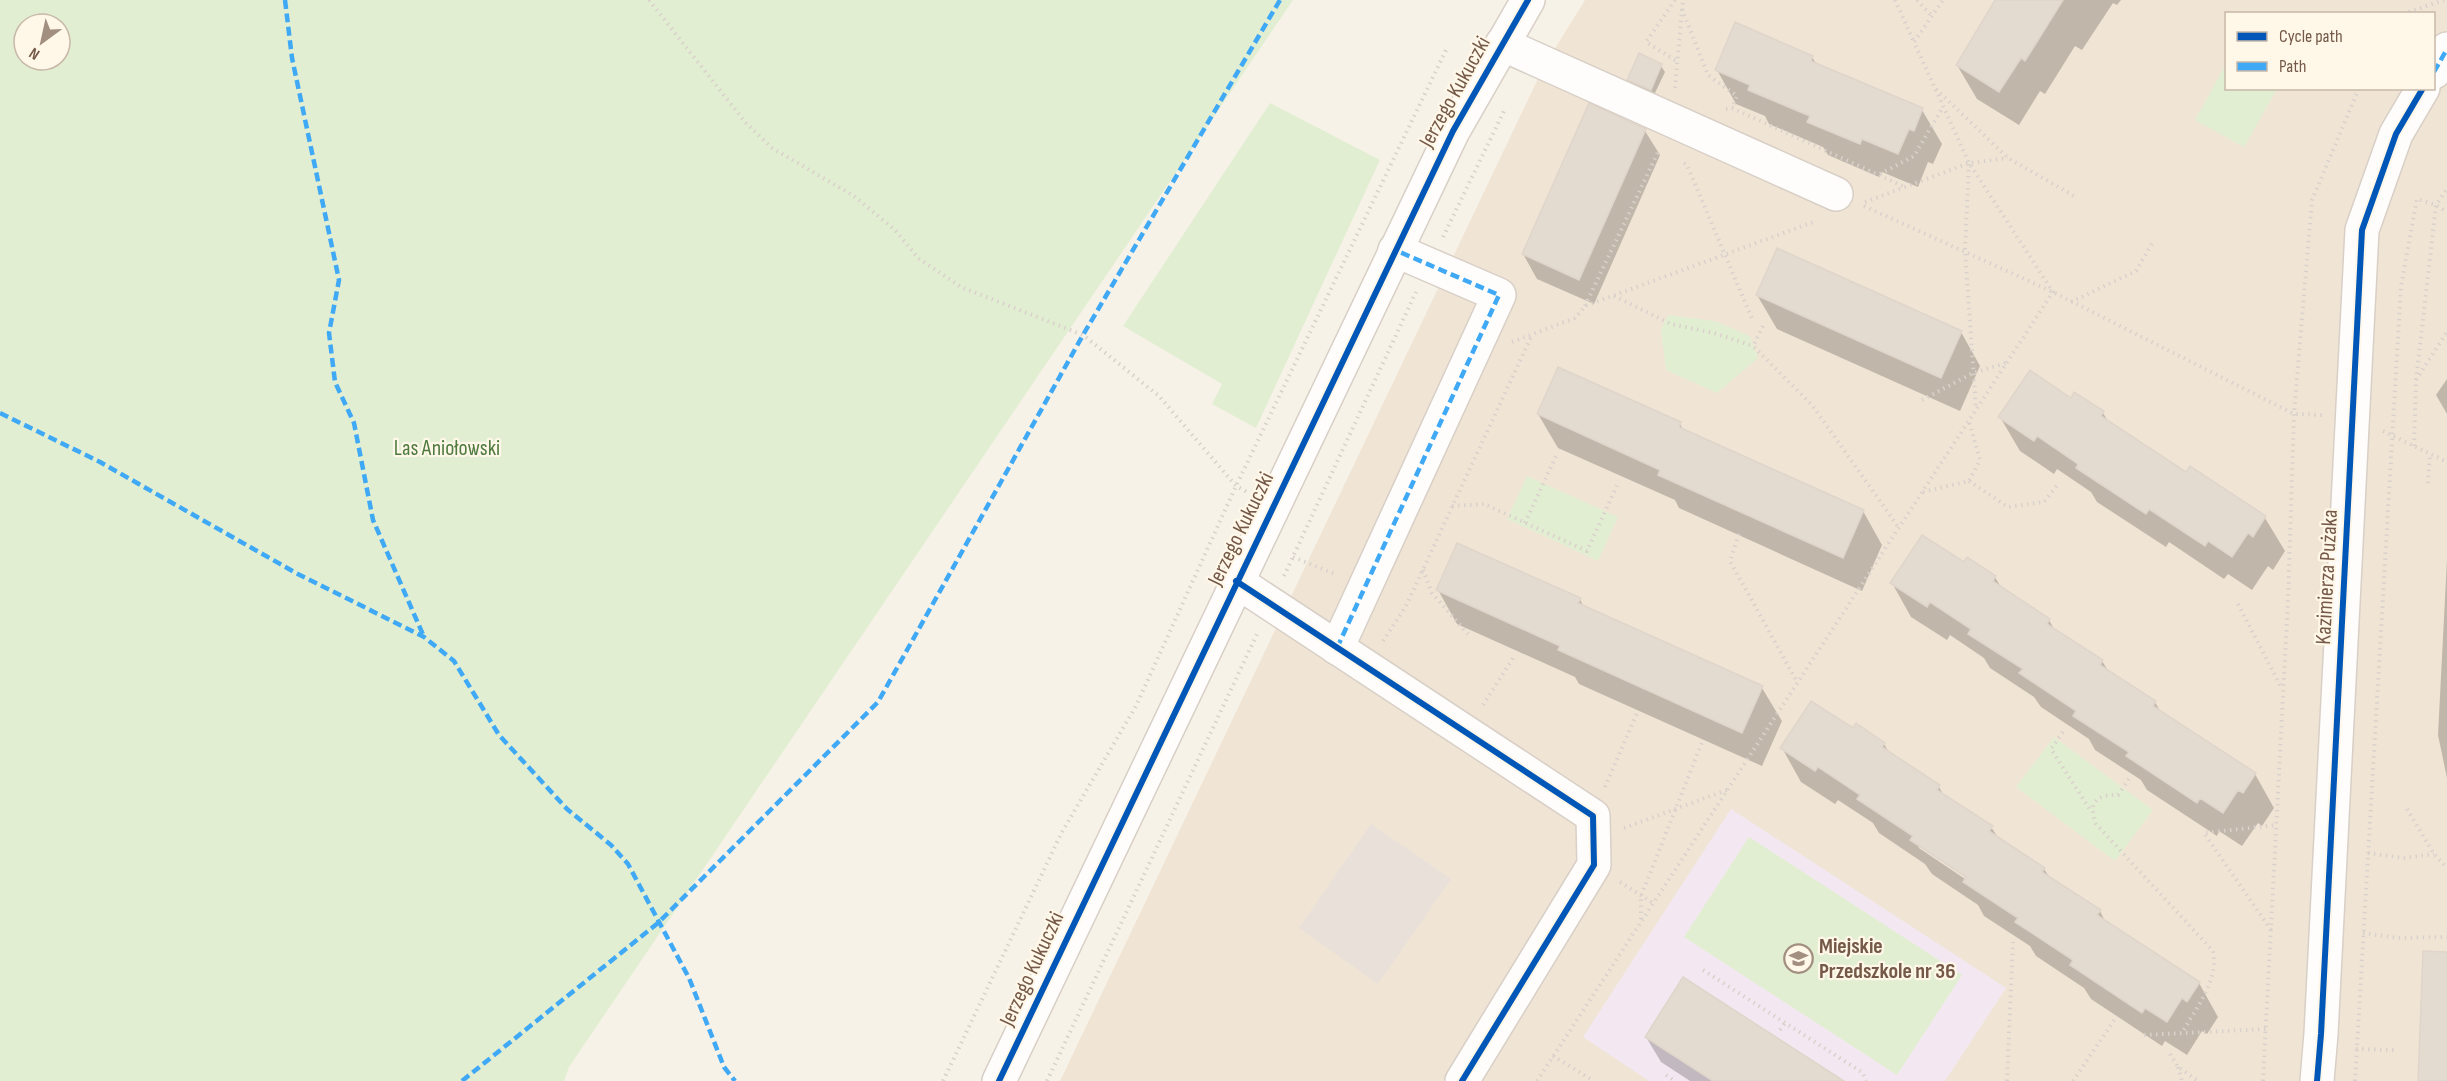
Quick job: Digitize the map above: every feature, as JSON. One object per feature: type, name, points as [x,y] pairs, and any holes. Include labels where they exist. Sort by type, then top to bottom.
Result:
[{"type":"street","name":"Jerzego Kukuczki","points":[[999,1081],[1272,505],[1453,131],[1528,0]]},
{"type":"street","points":[[1502,44],[1672,121],[1827,206]]},
{"type":"street","points":[[2435,69],[2447,50]]},
{"type":"street","name":"Kazimierza Pużaka","points":[[2317,1081],[2362,230],[2396,134],[2422,90]]},
{"type":"street","points":[[1337,648],[1498,296],[1395,250]]},
{"type":"street","points":[[1236,581],[1366,667],[1594,840],[1462,1081]]},
{"type":"path","points":[[649,0],[745,122],[772,148],[854,196],[895,230],[918,258],[961,287],[1083,335],[1159,396],[1236,486],[1272,505]]},
{"type":"path","points":[[1675,0],[1646,42],[1677,62]]},
{"type":"path","points":[[1470,359],[1575,318],[1585,306],[1672,121],[1683,0]]},
{"type":"path","points":[[1895,0],[1969,163],[2053,292]]},
{"type":"path","points":[[1917,0],[1932,16]]},
{"type":"path","points":[[1914,42],[1943,0]]},
{"type":"path","points":[[2409,12],[2444,0]]},
{"type":"path","points":[[1682,8],[1708,75],[1737,96],[1732,108]]},
{"type":"path","points":[[943,1081],[1062,832],[1136,706],[1236,486],[1446,50]]},
{"type":"path","points":[[1934,87],[2008,158],[2074,196]]},
{"type":"path","points":[[2263,1081],[2283,691],[2294,414],[2312,200],[2358,90]]},
{"type":"path","points":[[1047,1081],[1429,265],[1508,104]]},
{"type":"path","points":[[1879,175],[1914,156],[1943,107]]},
{"type":"path","points":[[1659,151],[1668,155]]},
{"type":"path","points":[[2008,158],[1969,163],[1860,204],[2053,292],[2294,414],[2353,417],[2447,462]]},
{"type":"path","points":[[1678,160],[1688,165],[1753,321]]},
{"type":"path","points":[[1969,163],[1965,250],[1976,410]]},
{"type":"path","points":[[2414,446],[2416,381],[2436,205],[2447,189]]},
{"type":"path","points":[[2355,1081],[2401,286],[2417,199],[2436,205],[2447,212]]},
{"type":"path","points":[[1585,306],[1725,254],[1827,206]]},
{"type":"path","points":[[2072,302],[2136,271],[2154,240]]},
{"type":"path","points":[[1537,1081],[2053,292]]},
{"type":"path","points":[[1614,296],[1671,324],[1714,333],[1753,346],[1812,405],[1899,528]]},
{"type":"path","points":[[1753,346],[1763,326]]},
{"type":"path","points":[[2416,381],[2447,332]]},
{"type":"path","points":[[1366,667],[1406,606],[1532,335]]},
{"type":"path","points":[[1922,400],[1973,372],[2007,363]]},
{"type":"path","points":[[1969,421],[1980,460],[1969,481]]},
{"type":"path","points":[[1526,523],[1557,454]]},
{"type":"path","points":[[2428,483],[2430,454]]},
{"type":"path","points":[[1452,506],[1484,504],[1587,550],[1618,481]]},
{"type":"path","points":[[1922,493],[1969,481],[2008,507],[2044,502],[2059,483]]},
{"type":"path","points":[[1739,534],[1730,561],[1797,683]]},
{"type":"path","points":[[1293,557],[1365,587]]},
{"type":"path","points":[[1423,570],[1432,593],[1468,634]]},
{"type":"path","points":[[2238,604],[2283,691]]},
{"type":"path","points":[[1594,840],[1638,711]]},
{"type":"path","points":[[2063,732],[2051,749],[2092,812],[2096,824],[2213,951],[2216,965],[2209,986],[2182,1033]]},
{"type":"path","points":[[1641,921],[1641,896],[1703,740]]},
{"type":"path","points":[[2092,812],[2095,800],[2104,794],[2118,795],[2129,779]]},
{"type":"path","points":[[1594,840],[1727,790]]},
{"type":"path","points":[[2407,809],[2434,854],[2447,868]]},
{"type":"path","points":[[2271,930],[2204,833],[2276,825]]},
{"type":"path","points":[[1594,840],[1641,896],[1653,903]]},
{"type":"path","points":[[2368,853],[2403,858],[2434,854]]},
{"type":"path","points":[[2363,933],[2398,938],[2447,937]]},
{"type":"path","points":[[2007,1081],[2013,942]]},
{"type":"path","points":[[1703,970],[1863,1073],[1866,1081]]},
{"type":"path","points":[[2073,1081],[2117,1016]]},
{"type":"path","points":[[1780,1030],[1785,1023]]},
{"type":"path","points":[[2144,1035],[2266,1029]]},
{"type":"path","points":[[2320,1047],[2394,1050]]},
{"type":"path","points":[[2170,1054],[2178,1067],[2182,1081]]},
{"type":"path","points":[[1553,1056],[1594,1081]]},
{"type":"path","points":[[2178,1067],[2198,1081]]},
{"type":"path","points":[[1666,1075],[1675,1081]]},
{"type":"shaded area","points":[[1585,0],[2447,0],[2447,1081],[1060,1081],[1544,66]]},
{"type":"shaded area","name":"Miejskie Przedszkole nr 36","points":[[1731,809],[2006,988],[1945,1081],[1649,1081],[1583,1037]]},
{"type":"shaded area","points":[[1371,824],[1451,879],[1378,984],[1299,928]]},
{"type":"green space","name":"Las Aniołowski","points":[[0,0],[1293,0],[569,1067],[564,1081],[0,1081]]},
{"type":"green space","points":[[2225,66],[2225,90],[2276,90],[2244,147],[2195,120]]},
{"type":"green space","points":[[1270,103],[1380,160],[1256,428],[1212,404],[1222,384],[1123,326]]},
{"type":"green space","points":[[1668,315],[1715,321],[1750,336],[1758,358],[1717,393],[1666,370],[1661,329]]},
{"type":"green space","points":[[1527,476],[1618,517],[1598,561],[1507,519]]},
{"type":"green space","points":[[2054,737],[2153,810],[2115,861],[2016,787]]},
{"type":"green space","points":[[1749,837],[1962,975],[1897,1075],[1684,937]]},
{"type":"building","points":[[1995,0],[2063,0],[2025,61],[2021,58],[1999,92],[1956,65]]},
{"type":"building","points":[[1735,22],[1813,56],[1811,61],[1923,108],[1914,131],[1909,129],[1898,154],[1862,139],[1860,144],[1807,122],[1810,116],[1748,90],[1750,85],[1715,70]]},
{"type":"building","points":[[1639,53],[1662,64],[1651,90],[1627,80]]},
{"type":"building","points":[[1589,103],[1646,129],[1579,280],[1522,254]]},
{"type":"building","points":[[1777,248],[1962,331],[1941,378],[1756,295]]},
{"type":"building","points":[[1558,367],[1681,422],[1679,427],[1864,510],[1843,558],[1658,475],[1660,470],[1537,414]]},
{"type":"building","points":[[2030,370],[2071,398],[2074,392],[2104,411],[2101,416],[2186,472],[2190,466],[2266,516],[2253,537],[2248,533],[2232,557],[2208,541],[2205,546],[2149,509],[2146,514],[2076,468],[2078,464],[2037,436],[2034,441],[1998,417]]},
{"type":"building","points":[[1922,535],[1964,562],[1967,557],[1996,576],[1993,581],[2050,619],[2047,624],[2103,660],[2100,665],[2156,701],[2153,706],[2256,773],[2243,793],[2238,790],[2223,813],[2200,798],[2197,803],[2126,756],[2129,752],[2073,716],[2076,711],[2019,673],[2023,669],[1968,634],[1971,629],[1930,602],[1927,607],[1890,583]]},
{"type":"building","points":[[1457,543],[1581,598],[1578,603],[1763,686],[1742,733],[1558,650],[1560,646],[1436,590]]},
{"type":"building","points":[[1811,701],[1853,728],[1856,723],[1885,743],[1882,747],[1940,785],[1937,790],[1993,826],[1989,831],[2045,868],[2042,872],[2101,910],[2097,915],[2200,982],[2187,1002],[2182,998],[2167,1022],[2145,1008],[2142,1013],[2070,965],[2073,960],[2015,922],[2018,918],[1963,882],[1966,877],[1910,840],[1913,836],[1857,799],[1860,795],[1818,767],[1815,771],[1780,748]]},
{"type":"building","points":[[2423,951],[2447,952],[2447,1081],[2418,1081]]},
{"type":"building","points":[[1683,977],[1844,1081],[1713,1081],[1645,1037]]},
{"type":"marked path","points":[[285,0],[292,58],[339,280],[329,333],[335,382],[354,423],[373,520],[424,637]]},
{"type":"marked path","points":[[462,1081],[658,923],[878,702],[1083,335],[1280,0]]},
{"type":"marked path","points":[[2435,70],[2447,49]]},
{"type":"marked path","points":[[1337,648],[1499,295],[1395,250]]},
{"type":"marked path","points":[[0,413],[100,462],[296,573],[424,637],[454,661],[499,735],[567,809],[611,845],[628,864],[689,978],[724,1067],[735,1081]]},
{"type":"cycle path","points":[[999,1081],[1453,131],[1528,0]]},
{"type":"cycle path","points":[[2317,1081],[2362,230],[2396,134],[2422,90]]},
{"type":"cycle path","points":[[1236,581],[1593,816],[1594,865],[1462,1081]]},
{"type":"place","name":"Miejskie Przedszkole nr 36","points":[[1798,959]]}]
